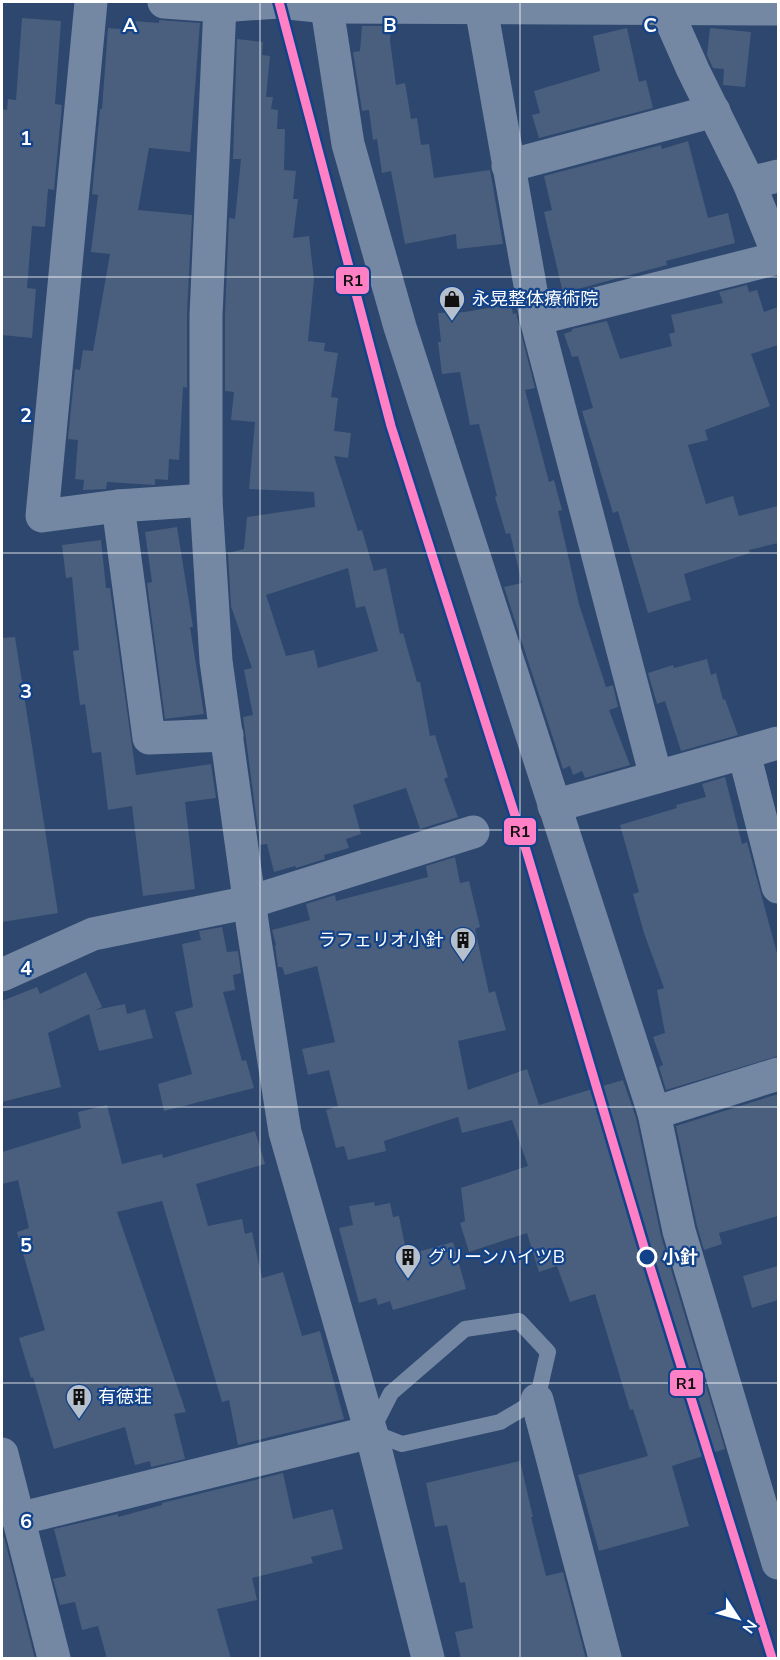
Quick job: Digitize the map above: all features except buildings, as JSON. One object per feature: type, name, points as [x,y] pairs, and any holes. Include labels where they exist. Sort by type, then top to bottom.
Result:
[{"type":"street","points":[[91,2],[42,516],[118,506],[206,500]]},
{"type":"street","points":[[164,2],[220,6],[279,2],[664,5],[778,9]]},
{"type":"street","points":[[326,4],[348,144],[400,327],[654,1113],[679,1231],[778,1563]]},
{"type":"street","points":[[480,5],[536,319],[656,777]]},
{"type":"street","points":[[536,319],[778,256],[764,179],[714,111],[664,5]]},
{"type":"street","points":[[220,6],[206,315],[206,500],[216,661],[285,1132],[371,1432],[428,1659]]},
{"type":"street","points":[[508,166],[714,111]]},
{"type":"street","points":[[118,506],[149,738],[227,735]]},
{"type":"street","points":[[554,806],[778,743]]},
{"type":"street","points":[[744,753],[778,887]]},
{"type":"street","points":[[2,975],[93,934],[250,902],[473,832]]},
{"type":"street","points":[[654,1113],[778,1074]]},
{"type":"street","points":[[537,1400],[605,1659]]},
{"type":"street","points":[[10,1502],[371,1432]]},
{"type":"street","points":[[2,1454],[10,1502],[54,1659]]},
{"type":"lane","points":[[519,1321],[548,1352],[537,1400],[500,1422],[402,1444],[371,1432],[391,1393],[465,1329],[519,1321]]},
{"type":"transit line","name":"R1","points":[[279,2],[391,426],[527,853],[647,1257],[772,1658]]},
{"type":"place","name":"永晃整体療術院","points":[[452,322]]},
{"type":"place","name":"ラフェリオ小針","points":[[463,963]]},
{"type":"place","name":"小針","points":[[647,1257]]},
{"type":"place","name":"グリーンハイツB","points":[[408,1280]]},
{"type":"place","name":"有徳荘","points":[[79,1420]]}]
